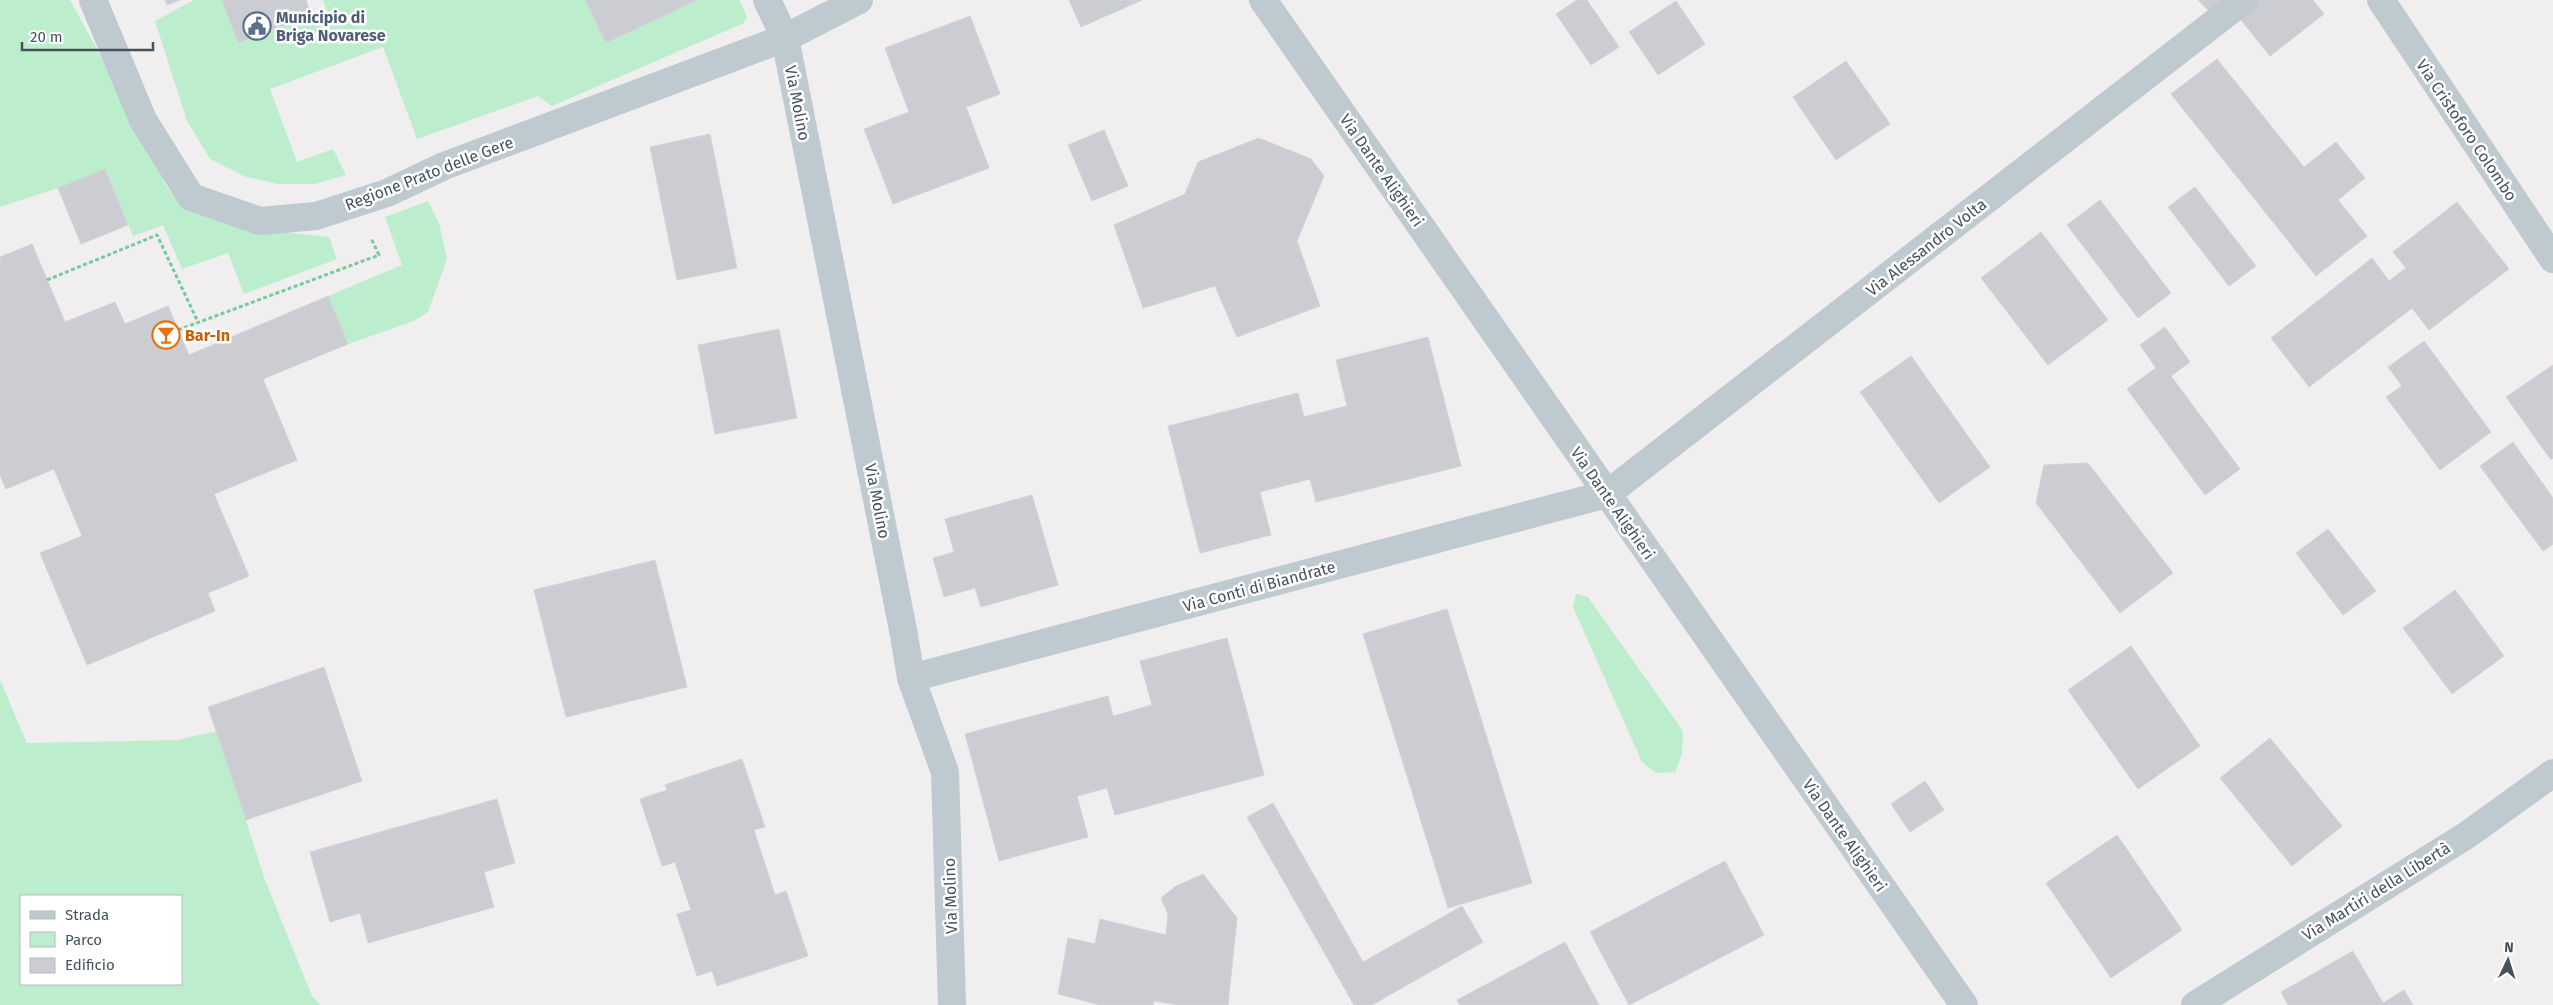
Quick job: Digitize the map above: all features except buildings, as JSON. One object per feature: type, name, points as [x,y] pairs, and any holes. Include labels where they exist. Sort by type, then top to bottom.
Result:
[{"type":"street","name":"Regione Prato delle Gere","points":[[93,0],[142,120],[192,197],[260,221],[316,216],[387,193],[444,166],[785,38],[859,0]]},
{"type":"street","name":"Via Molino","points":[[767,0],[785,38],[904,634],[911,678],[945,772],[952,1005]]},
{"type":"street","name":"Via Dante Alighieri","points":[[1263,0],[1964,1005]]},
{"type":"street","name":"Via Alessandro Volta","points":[[1607,494],[2244,0]]},
{"type":"street","name":"Via Cristoforo Colombo","points":[[2380,0],[2553,259]]},
{"type":"street","name":"Via Conti di Biandrate","points":[[911,678],[1607,494]]},
{"type":"street","name":"Via Martiri della Libertà","points":[[2195,1005],[2466,834],[2553,773]]},
{"type":"path","points":[[178,330],[379,255],[355,204]]},
{"type":"path","points":[[47,280],[157,235],[198,322]]},
{"type":"green space","points":[[0,0],[70,0],[114,80],[166,186],[181,204],[285,232],[329,237],[337,259],[244,294],[228,253],[182,269],[163,225],[133,236],[105,169],[58,188],[0,207]]},
{"type":"green space","points":[[194,0],[222,0],[238,42],[327,11],[323,0],[585,0],[606,43],[697,0],[739,0],[747,17],[744,23],[552,106],[538,96],[417,139],[383,47],[270,89],[297,162],[333,149],[346,175],[315,184],[279,184],[246,177],[210,159],[187,121],[155,21]]},
{"type":"green space","points":[[428,201],[439,223],[447,259],[428,312],[414,321],[348,344],[328,296],[402,265],[385,217]]},
{"type":"green space","points":[[1576,594],[1588,597],[1683,731],[1682,754],[1675,772],[1656,773],[1642,762],[1573,607]]},
{"type":"green space","points":[[0,680],[27,743],[177,740],[217,731],[265,880],[312,996],[320,1005],[0,1005]]},
{"type":"place","name":"Municipio di Briga Novarese","points":[[257,26]]},
{"type":"place","name":"Bar-In","points":[[166,335]]}]
